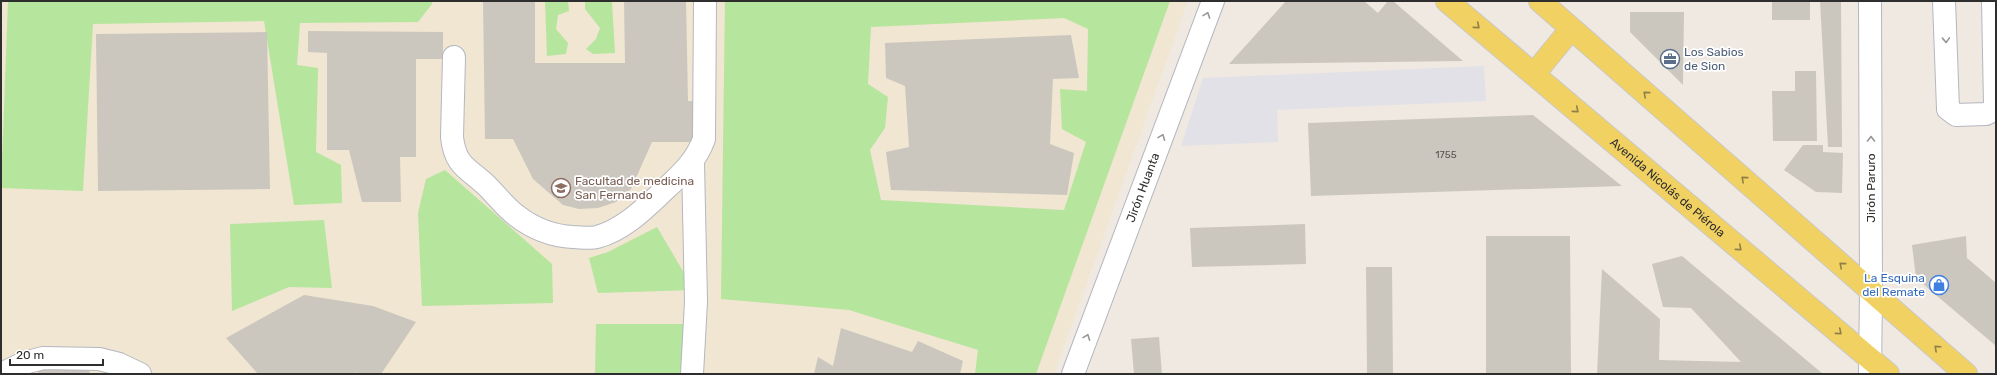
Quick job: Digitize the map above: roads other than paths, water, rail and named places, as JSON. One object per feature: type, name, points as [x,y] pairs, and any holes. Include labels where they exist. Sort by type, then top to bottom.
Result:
[{"type":"main road","name":"Avenida Nicolás de Piérola","points":[[1447,1],[1534,74],[1870,367],[1888,374]]},
{"type":"main road","points":[[1540,1],[1966,374]]},
{"type":"main road","points":[[1534,74],[1571,29]]},
{"type":"street","points":[[454,57],[452,137],[453,149],[458,160],[467,171],[486,185],[516,216],[538,230],[557,236],[596,237],[621,226],[638,215],[692,163],[700,151],[704,139],[705,1]]},
{"type":"street","name":"Jirón Huanta","points":[[1073,374],[1213,1]]},
{"type":"street","name":"Jirón Paruro","points":[[1870,1],[1870,367]]},
{"type":"street","points":[[1944,1],[1948,109],[1956,115],[1986,114],[1992,111],[1994,105],[1992,1]]},
{"type":"street","points":[[692,163],[696,302],[692,374]]},
{"type":"street","points":[[1,374],[24,362],[43,358],[99,359],[119,364],[140,374]]},
{"type":"place","name":"Los Sabios de Sion","points":[[1670,59]]},
{"type":"place","name":"Facultad de medicina San Fernando","points":[[561,188]]},
{"type":"place","name":"La Esquina del Remate","points":[[1939,285]]}]
